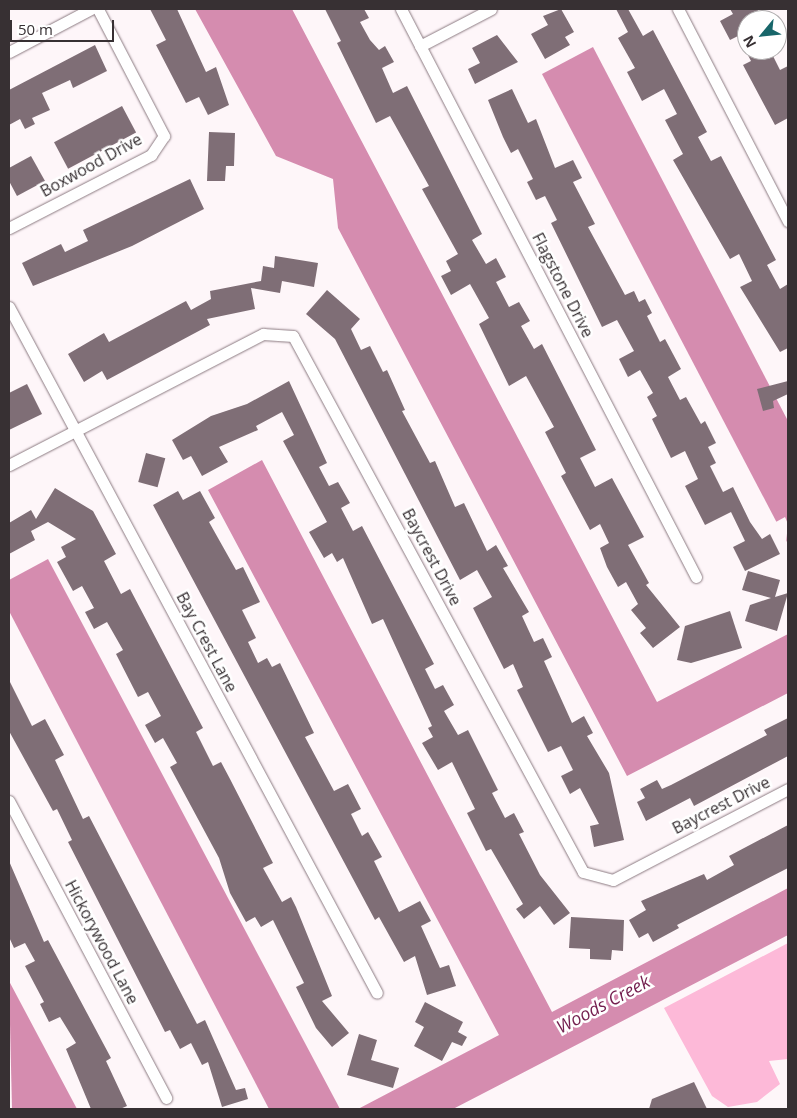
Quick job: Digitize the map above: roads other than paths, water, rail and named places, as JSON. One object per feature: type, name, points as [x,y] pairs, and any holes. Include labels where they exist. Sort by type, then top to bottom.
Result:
[{"type":"street","points":[[9,52],[91,9]]},
{"type":"street","name":"Boxwood Drive","points":[[9,228],[151,155],[164,136],[98,9]]},
{"type":"street","name":"Flagstone Drive","points":[[401,9],[696,577]]},
{"type":"street","points":[[420,46],[491,9]]},
{"type":"street","points":[[678,9],[788,221]]},
{"type":"street","name":"Bay Crest Lane","points":[[9,307],[377,993]]},
{"type":"street","name":"Baycrest Drive","points":[[9,465],[263,334],[293,336],[583,872],[612,880],[788,789]]},
{"type":"street","name":"Hickorywood Lane","points":[[9,801],[166,1098]]},
{"type":"water","points":[[195,9],[292,9],[657,702],[788,634],[788,693],[627,776],[338,228],[333,179],[276,156]]},
{"type":"water","points":[[593,47],[788,421],[788,544],[542,74]]},
{"type":"water","name":"Woods Creek","points":[[262,460],[552,1012],[788,888],[788,935],[453,1109],[358,1109],[499,1035],[208,490]]},
{"type":"water","points":[[48,559],[340,1109],[269,1109],[9,611],[9,580]]},
{"type":"water","points":[[9,981],[77,1109],[12,1109]]}]
